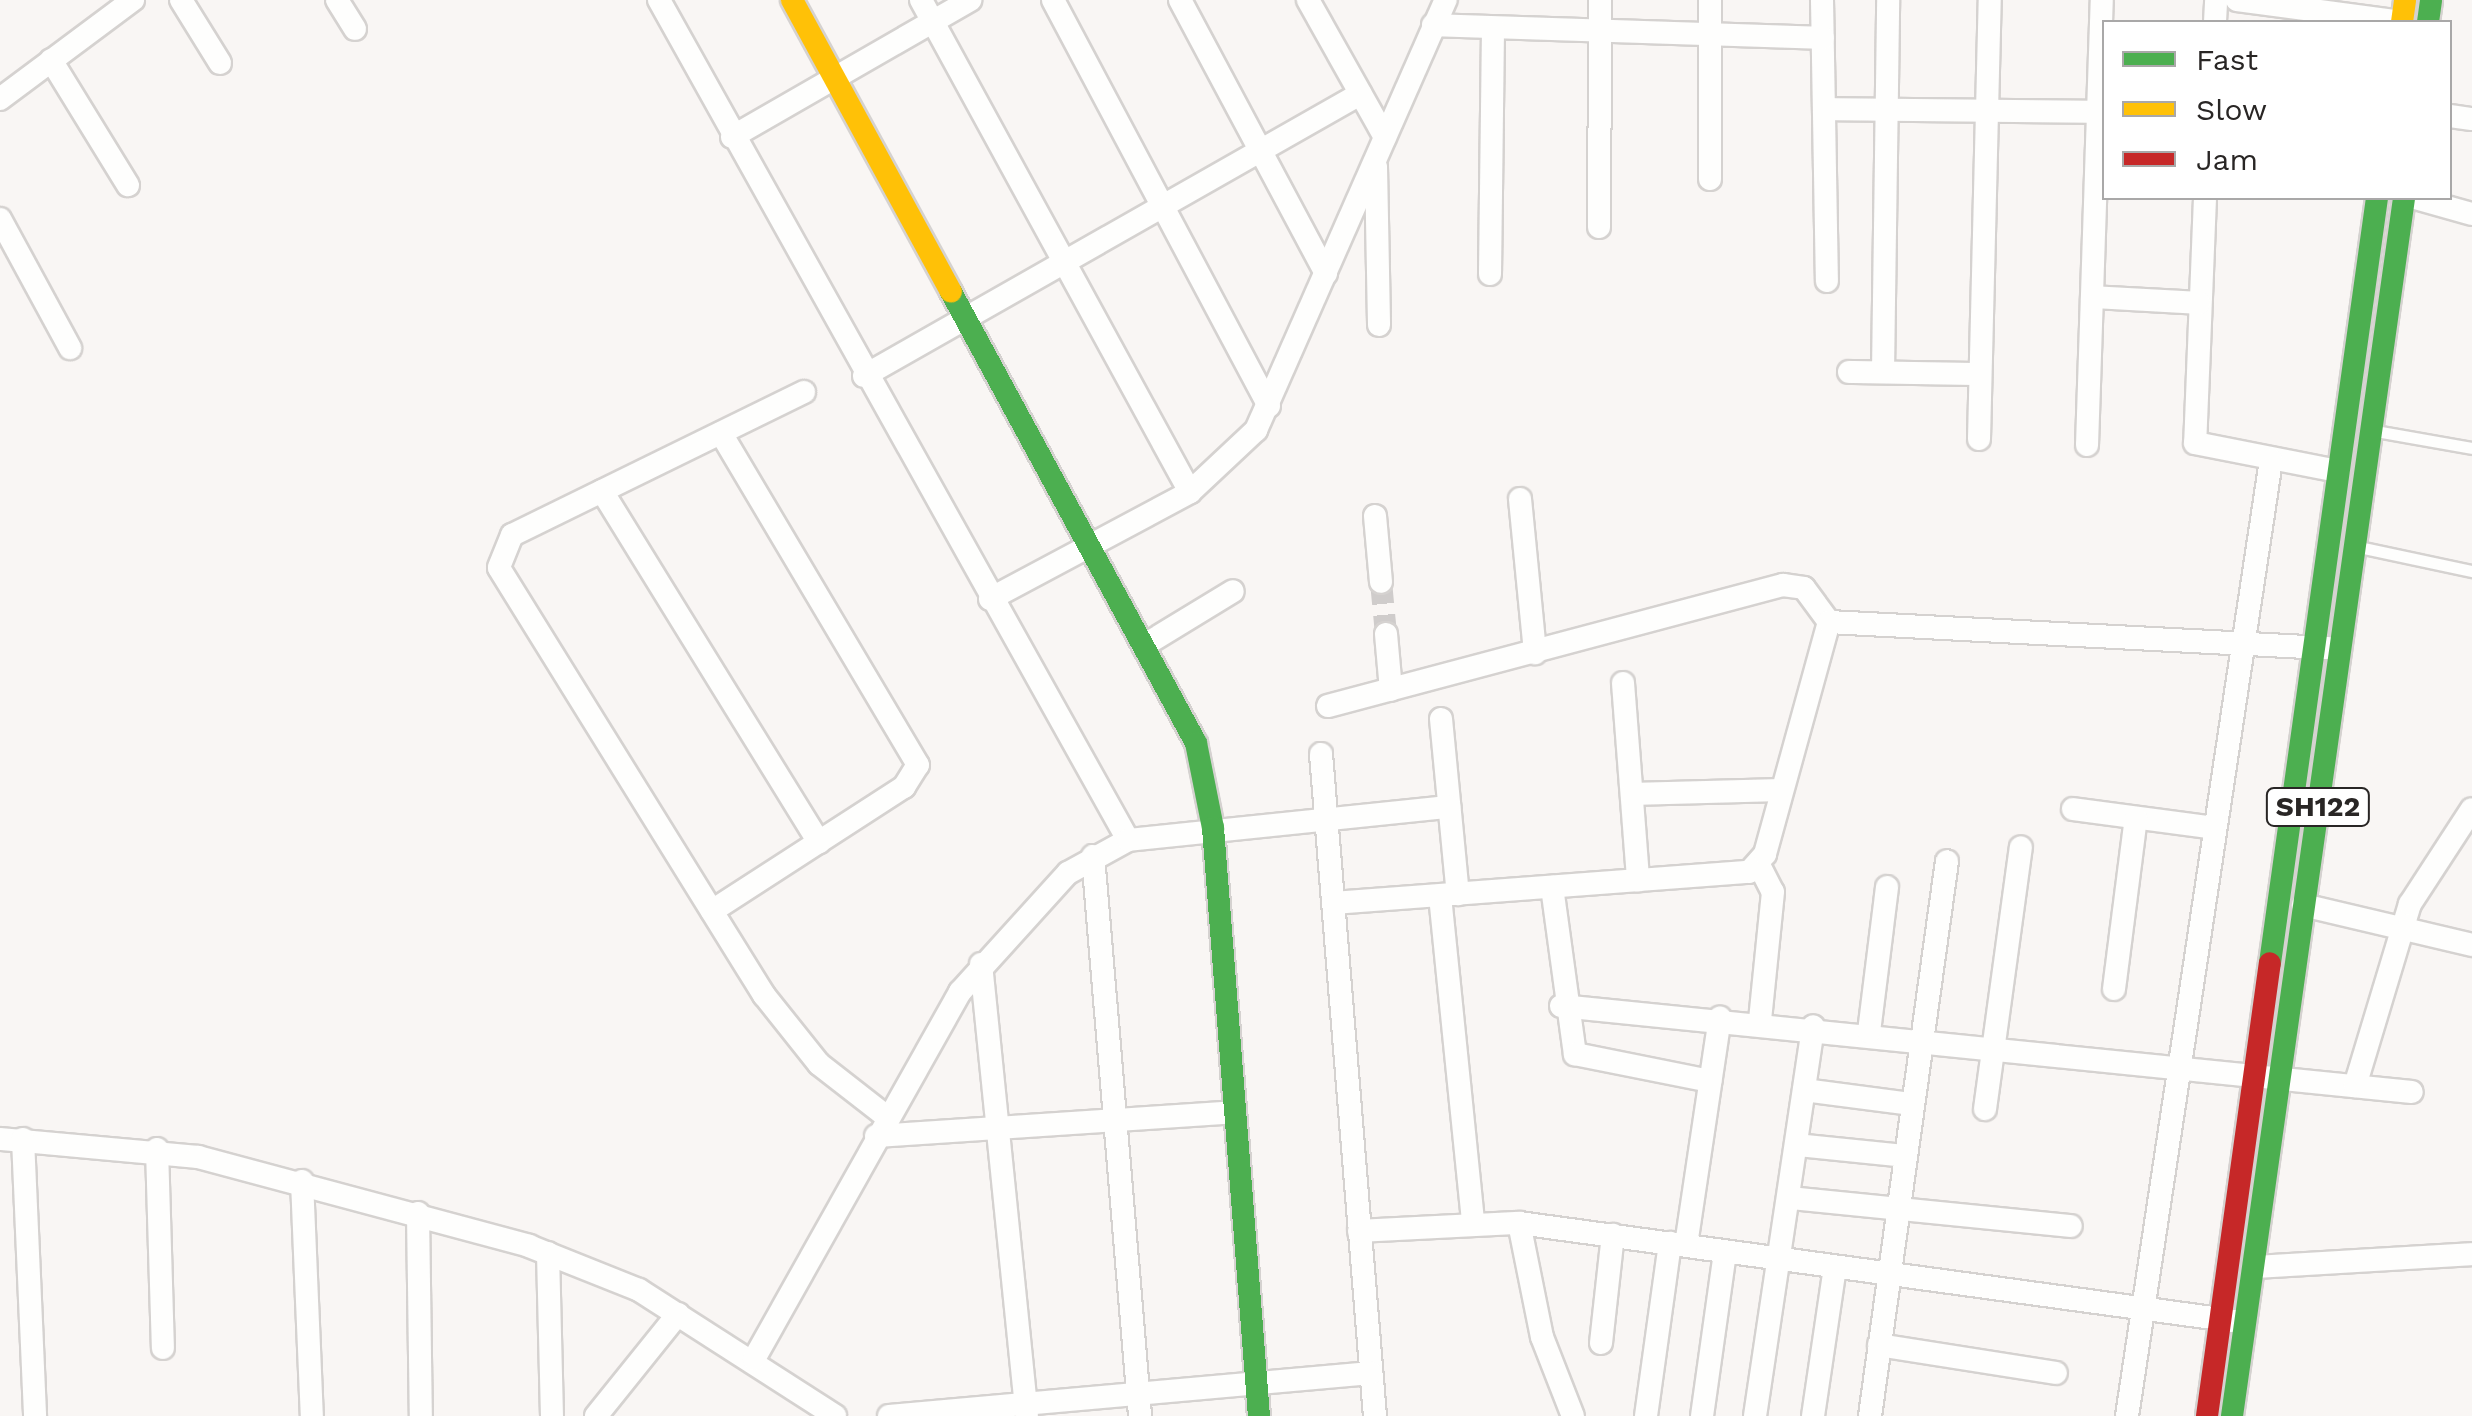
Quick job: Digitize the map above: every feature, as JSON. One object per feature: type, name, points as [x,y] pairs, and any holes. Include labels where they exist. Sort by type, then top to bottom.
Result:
[{"type":"main road","points":[[792,0],[1196,742],[1213,828],[1259,1416]]},
{"type":"main road","name":"SH122","points":[[2207,1416],[2250,1076],[2377,200]]},
{"type":"main road","name":"SH122","points":[[2232,1416],[2404,200]]},
{"type":"main road","points":[[2366,278],[2393,281]]},
{"type":"street","points":[[0,99],[133,0]]},
{"type":"street","points":[[180,0],[220,63]]},
{"type":"street","points":[[338,0],[355,29]]},
{"type":"street","points":[[659,0],[864,376],[1128,840]]},
{"type":"street","points":[[732,137],[834,78],[926,10],[970,0]]},
{"type":"street","points":[[1053,0],[1268,406]]},
{"type":"street","points":[[1180,0],[1326,273]]},
{"type":"street","points":[[1308,0],[1360,94],[1380,148],[1379,325]]},
{"type":"street","points":[[1600,0],[1600,227]]},
{"type":"street","points":[[1710,0],[1710,180]]},
{"type":"street","points":[[1822,0],[1827,281]]},
{"type":"street","points":[[1883,372],[1888,0]]},
{"type":"street","points":[[1979,439],[1990,0]]},
{"type":"street","points":[[2086,445],[2101,112],[2102,0]]},
{"type":"street","points":[[2237,0],[2387,20]]},
{"type":"street","points":[[990,598],[1190,492],[1237,453],[1268,406],[1439,9],[1493,28],[1823,38]]},
{"type":"street","points":[[926,10],[1190,492]]},
{"type":"street","points":[[1490,274],[1493,28]]},
{"type":"street","points":[[51,60],[128,185]]},
{"type":"street","points":[[864,376],[1166,208],[1360,94]]},
{"type":"street","points":[[1824,109],[2101,112]]},
{"type":"street","points":[[2205,200],[2195,443],[2338,471]]},
{"type":"street","points":[[2422,200],[2472,214]]},
{"type":"street","points":[[0,218],[70,348]]},
{"type":"street","points":[[2092,297],[2199,303]]},
{"type":"street","points":[[1849,372],[1980,374]]},
{"type":"street","points":[[804,392],[512,535],[500,568],[786,1026],[882,1127],[999,1130],[1234,1112]]},
{"type":"street","points":[[712,912],[904,787],[915,751],[721,433]]},
{"type":"street","points":[[2127,1416],[2271,460]]},
{"type":"street","points":[[602,491],[819,842]]},
{"type":"street","points":[[1520,499],[1535,654]]},
{"type":"street","points":[[1375,516],[1381,582]]},
{"type":"street","points":[[1328,706],[1535,654],[1782,585],[1804,588],[1829,622]]},
{"type":"street","points":[[1143,646],[1233,591]]},
{"type":"street","points":[[1829,622],[2340,650]]},
{"type":"street","points":[[1760,1022],[1773,892],[1759,865],[1829,622]]},
{"type":"street","points":[[1386,634],[1391,690]]},
{"type":"street","points":[[1623,683],[1638,880]]},
{"type":"street","points":[[1441,719],[1450,807],[1449,895],[1473,1220]]},
{"type":"street","points":[[1321,754],[1375,1416]]},
{"type":"street","points":[[1632,794],[1780,790]]},
{"type":"street","points":[[754,1360],[882,1127],[981,964],[1038,899],[1093,856],[1128,840],[1213,828],[1450,807]]},
{"type":"street","points":[[2073,809],[2215,828]]},
{"type":"street","points":[[2355,1086],[2403,928],[2472,809]]},
{"type":"street","points":[[2114,988],[2136,818]]},
{"type":"street","points":[[1985,1110],[2020,847]]},
{"type":"street","points":[[1093,856],[1140,1404]]},
{"type":"street","points":[[1870,1416],[1948,860]]},
{"type":"street","points":[[1333,903],[1638,880],[1759,865]]},
{"type":"street","points":[[1869,1032],[1887,886]]},
{"type":"street","points":[[1552,887],[1568,1044],[1586,1061],[1710,1081]]},
{"type":"street","points":[[2303,905],[2472,944]]},
{"type":"street","points":[[981,964],[1026,1410]]},
{"type":"street","points":[[1562,1006],[1922,1037],[2278,1080],[2412,1092]]},
{"type":"street","points":[[1646,1416],[1720,1018]]},
{"type":"street","points":[[1756,1416],[1813,1026]]},
{"type":"street","points":[[1804,1090],[1912,1104]]},
{"type":"street","points":[[35,1416],[12,1139],[156,1149],[302,1182],[548,1253],[678,1314],[835,1416]]},
{"type":"street","points":[[1797,1145],[1905,1156]]},
{"type":"street","points":[[156,1149],[163,1348]]},
{"type":"street","points":[[302,1182],[312,1416]]},
{"type":"street","points":[[1790,1198],[2071,1226]]},
{"type":"street","points":[[418,1213],[421,1416]]},
{"type":"street","points":[[1359,1231],[1473,1220],[1519,1223],[2245,1322]]},
{"type":"street","points":[[1519,1223],[1542,1337],[1573,1416]]},
{"type":"street","points":[[1601,1342],[1613,1235]]},
{"type":"street","points":[[1702,1416],[1725,1252]]},
{"type":"street","points":[[548,1253],[552,1416]]},
{"type":"street","points":[[2254,1266],[2472,1254]]},
{"type":"street","points":[[1813,1416],[1834,1267]]},
{"type":"street","points":[[596,1416],[678,1314]]},
{"type":"street","points":[[1879,1345],[2056,1373]]},
{"type":"street","points":[[889,1416],[1140,1404],[1256,1383],[1371,1373]]},
{"type":"lane","points":[[2372,430],[2472,448]]},
{"type":"lane","points":[[2355,546],[2472,571]]},
{"type":"tunnel","points":[[1381,582],[1386,634]]},
{"type":"traffic: fast","points":[[2428,20],[2431,0]]},
{"type":"traffic: fast","points":[[2270,963],[2377,200]]},
{"type":"traffic: fast","points":[[2232,1416],[2404,200]]},
{"type":"traffic: fast","points":[[951,292],[1196,743],[1213,828],[1259,1416]]},
{"type":"traffic: slow","points":[[792,0],[951,292]]},
{"type":"traffic: slow","points":[[2402,20],[2405,0]]},
{"type":"traffic: jam","points":[[2207,1416],[2270,963]]}]
